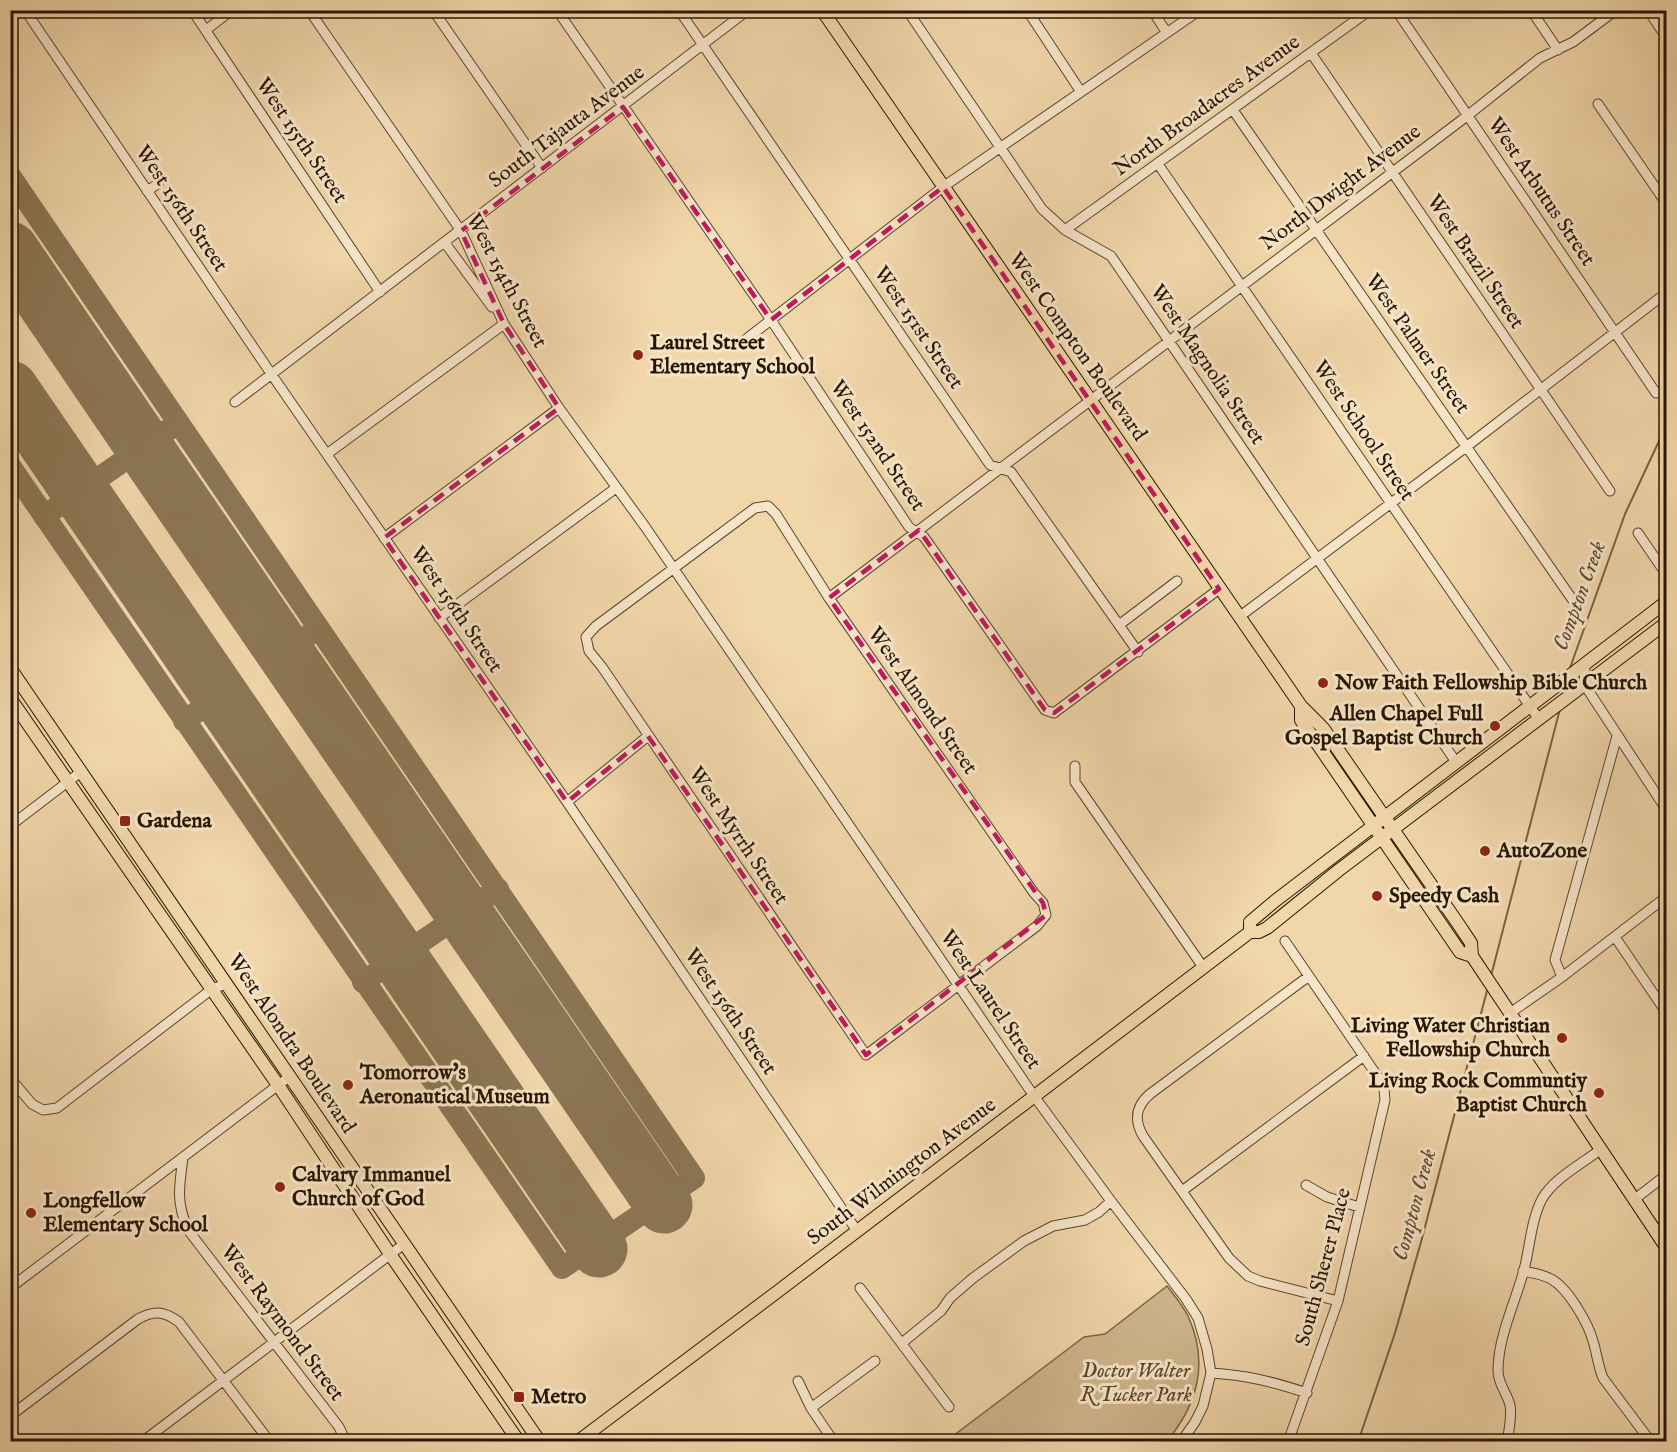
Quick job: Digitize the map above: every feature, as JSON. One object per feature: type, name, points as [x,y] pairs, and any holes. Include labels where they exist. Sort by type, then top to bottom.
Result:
[{"type":"main road","name":"West Compton Boulevard","points":[[822,10],[1300,706],[1323,728],[1471,943],[1472,956],[1480,969],[1666,1247]]},
{"type":"main road","name":"South Wilmington Avenue","points":[[1250,932],[1250,922],[1275,900],[1666,602]]},
{"type":"main road","name":"South Wilmington Avenue","points":[[576,1442],[1250,932],[1259,932],[1267,928],[1666,623]]},
{"type":"main road","name":"West Alondra Boulevard","points":[[10,668],[540,1442]]},
{"type":"main road","name":"West Alondra Boulevard","points":[[10,698],[278,1085],[519,1442]]},
{"type":"main road","name":"West Compton Boulevard","points":[[1300,706],[1301,720],[1372,826],[1460,952],[1472,956]]},
{"type":"street","name":"West 156th Street","points":[[25,10],[272,375],[567,802],[857,1231]]},
{"type":"street","name":"West 155th Street","points":[[192,10],[380,292]]},
{"type":"street","points":[[206,30],[232,10]]},
{"type":"street","name":"West 154th Street","points":[[309,10],[461,231],[504,324],[559,408],[673,569]]},
{"type":"street","points":[[433,10],[542,168]]},
{"type":"street","name":"West 152nd Street","points":[[557,10],[771,321],[909,527],[924,537],[1046,710],[1054,714],[1138,652]]},
{"type":"street","name":"West 151st Street","points":[[679,10],[990,465],[1011,472],[1138,652]]},
{"type":"street","name":"South Tajauta Avenue","points":[[236,402],[748,10]]},
{"type":"street","name":"West Magnolia Street","points":[[907,10],[1042,209],[1065,231],[1111,256],[1456,762]]},
{"type":"street","points":[[1027,10],[1081,92]]},
{"type":"street","points":[[1152,10],[1167,33]]},
{"type":"street","points":[[741,343],[943,187],[1200,10]]},
{"type":"street","name":"North Broadacres Avenue","points":[[1065,231],[1370,10]]},
{"type":"street","name":"West Arbutus Street","points":[[1396,10],[1656,393]]},
{"type":"street","points":[[1531,10],[1558,50]]},
{"type":"street","name":"North Dwight Avenue","points":[[829,598],[1392,173],[1540,58],[1573,42],[1616,10]]},
{"type":"street","points":[[1648,10],[1666,38]]},
{"type":"street","name":"West Brazil Street","points":[[1311,53],[1610,491]]},
{"type":"street","points":[[1598,104],[1666,203]]},
{"type":"street","name":"West Palmer Street","points":[[1233,110],[1572,599]]},
{"type":"street","name":"West School Street","points":[[1158,164],[1390,504],[1530,705],[1541,717]]},
{"type":"street","points":[[147,191],[159,183]]},
{"type":"street","points":[[327,454],[504,324],[446,243]]},
{"type":"street","points":[[1239,616],[1466,447],[1666,293]]},
{"type":"street","points":[[384,538],[559,408]]},
{"type":"street","points":[[439,618],[616,488]]},
{"type":"street","name":"West Almond Street","points":[[673,569],[755,508],[768,506],[776,514],[829,598],[1043,903],[1046,915],[1037,926],[959,986]]},
{"type":"street","points":[[1638,533],[1666,574]]},
{"type":"street","name":"West Myrrh Street","points":[[673,569],[596,626],[586,637],[589,651],[866,1054],[959,986]]},
{"type":"street","name":"West Laurel Street","points":[[673,569],[1034,1096],[1192,1308],[1203,1334],[1211,1373]]},
{"type":"street","points":[[1119,625],[1177,582]]},
{"type":"street","points":[[1138,652],[1219,589]]},
{"type":"street","points":[[1585,665],[1584,684],[1666,809]]},
{"type":"street","points":[[567,802],[648,736]]},
{"type":"street","points":[[1562,977],[1555,960],[1617,736]]},
{"type":"street","points":[[1075,766],[1075,782],[1203,967]]},
{"type":"street","points":[[10,826],[82,771]]},
{"type":"street","points":[[1510,1013],[1562,977],[1666,897]]},
{"type":"street","points":[[1615,937],[1666,1012]]},
{"type":"street","points":[[1182,1191],[1364,1056],[1285,941]]},
{"type":"street","points":[[1309,976],[1150,1094],[1132,1112],[1143,1136],[1229,1258],[1248,1276],[1338,1301]]},
{"type":"street","points":[[10,1078],[32,1104],[43,1110],[57,1108],[212,989],[226,984]]},
{"type":"street","name":"South Sherer Place","points":[[1288,1442],[1338,1301],[1385,1100],[1380,1080],[1364,1056]]},
{"type":"street","points":[[10,1288],[289,1077]]},
{"type":"street","points":[[1507,1442],[1511,1419],[1509,1404],[1498,1378],[1498,1362],[1537,1212],[1542,1199],[1550,1189],[1601,1149]]},
{"type":"street","name":"West Raymond Street","points":[[183,1158],[178,1189],[180,1211],[188,1230],[339,1427],[346,1442]]},
{"type":"street","points":[[1635,1199],[1666,1175]]},
{"type":"street","points":[[1306,1185],[1327,1197],[1359,1207]]},
{"type":"street","points":[[902,1343],[932,1320],[950,1298],[973,1278],[1024,1242],[1053,1226],[1085,1220],[1099,1212],[1111,1201]]},
{"type":"street","points":[[142,1442],[404,1244]]},
{"type":"street","points":[[1523,1271],[1542,1274],[1560,1285],[1588,1327],[1603,1378],[1652,1442]]},
{"type":"street","points":[[860,1288],[949,1407]]},
{"type":"street","points":[[10,1416],[138,1319],[149,1313],[160,1311],[179,1322],[270,1442]]},
{"type":"street","points":[[811,1408],[875,1361]]},
{"type":"street","points":[[1181,1442],[1203,1406],[1211,1373],[1257,1378],[1307,1393]]},
{"type":"street","points":[[798,1381],[811,1408],[834,1442]]},
{"type":"highlighted area","points":[[623,107],[771,320],[943,187],[1219,589],[1054,713],[1045,710],[919,530],[829,598],[1043,903],[1046,915],[866,1055],[648,736],[567,802],[384,538],[559,408],[504,324],[461,231]]},
{"type":"green space","name":"Doctor Walter R Tucker Park","points":[[1167,1286],[1188,1316],[1198,1350],[1199,1366],[1193,1397],[1178,1427],[1167,1441],[964,1442],[957,1433],[1084,1337],[1105,1334]]},
{"type":"waterway","name":"Compton Creek","points":[[1570,668],[1625,514],[1666,426]]},
{"type":"waterway","name":"Compton Creek","points":[[1491,976],[1560,709]]},
{"type":"waterway","name":"Compton Creek","points":[[1358,1442],[1395,1333],[1488,987]]},
{"type":"taxiway","points":[[10,176],[694,1178],[562,1268],[10,466]]},
{"type":"taxiway","points":[[44,516],[178,423]]},
{"type":"taxiway","points":[[284,652],[318,629]]},
{"type":"taxiway","points":[[184,721],[220,696]]},
{"type":"taxiway","points":[[363,982],[498,889]]},
{"type":"runway","points":[[10,250],[664,1205]]},
{"type":"runway","points":[[10,389],[599,1249]]},
{"type":"place","name":"Laurel Street Elementary School","points":[[638,355]]},
{"type":"place","name":"Now Faith Fellowship Bible Church","points":[[1323,683]]},
{"type":"place","name":"Allen Chapel Full Gospel Baptist Church","points":[[1495,726]]},
{"type":"place","name":"Gardena","points":[[125,821]]},
{"type":"place","name":"AutoZone","points":[[1485,851]]},
{"type":"place","name":"Speedy Cash","points":[[1377,896]]},
{"type":"place","name":"Living Water Christian Fellowship Church","points":[[1562,1038]]},
{"type":"place","name":"Tomorrow's Aeronautical Museum","points":[[348,1085]]},
{"type":"place","name":"Living Rock Communtiy Baptist Church","points":[[1599,1093]]},
{"type":"place","name":"Calvary Immanuel Church of God","points":[[280,1187]]},
{"type":"place","name":"Longfellow Elementary School","points":[[31,1213]]},
{"type":"place","name":"Metro","points":[[519,1397]]}]
